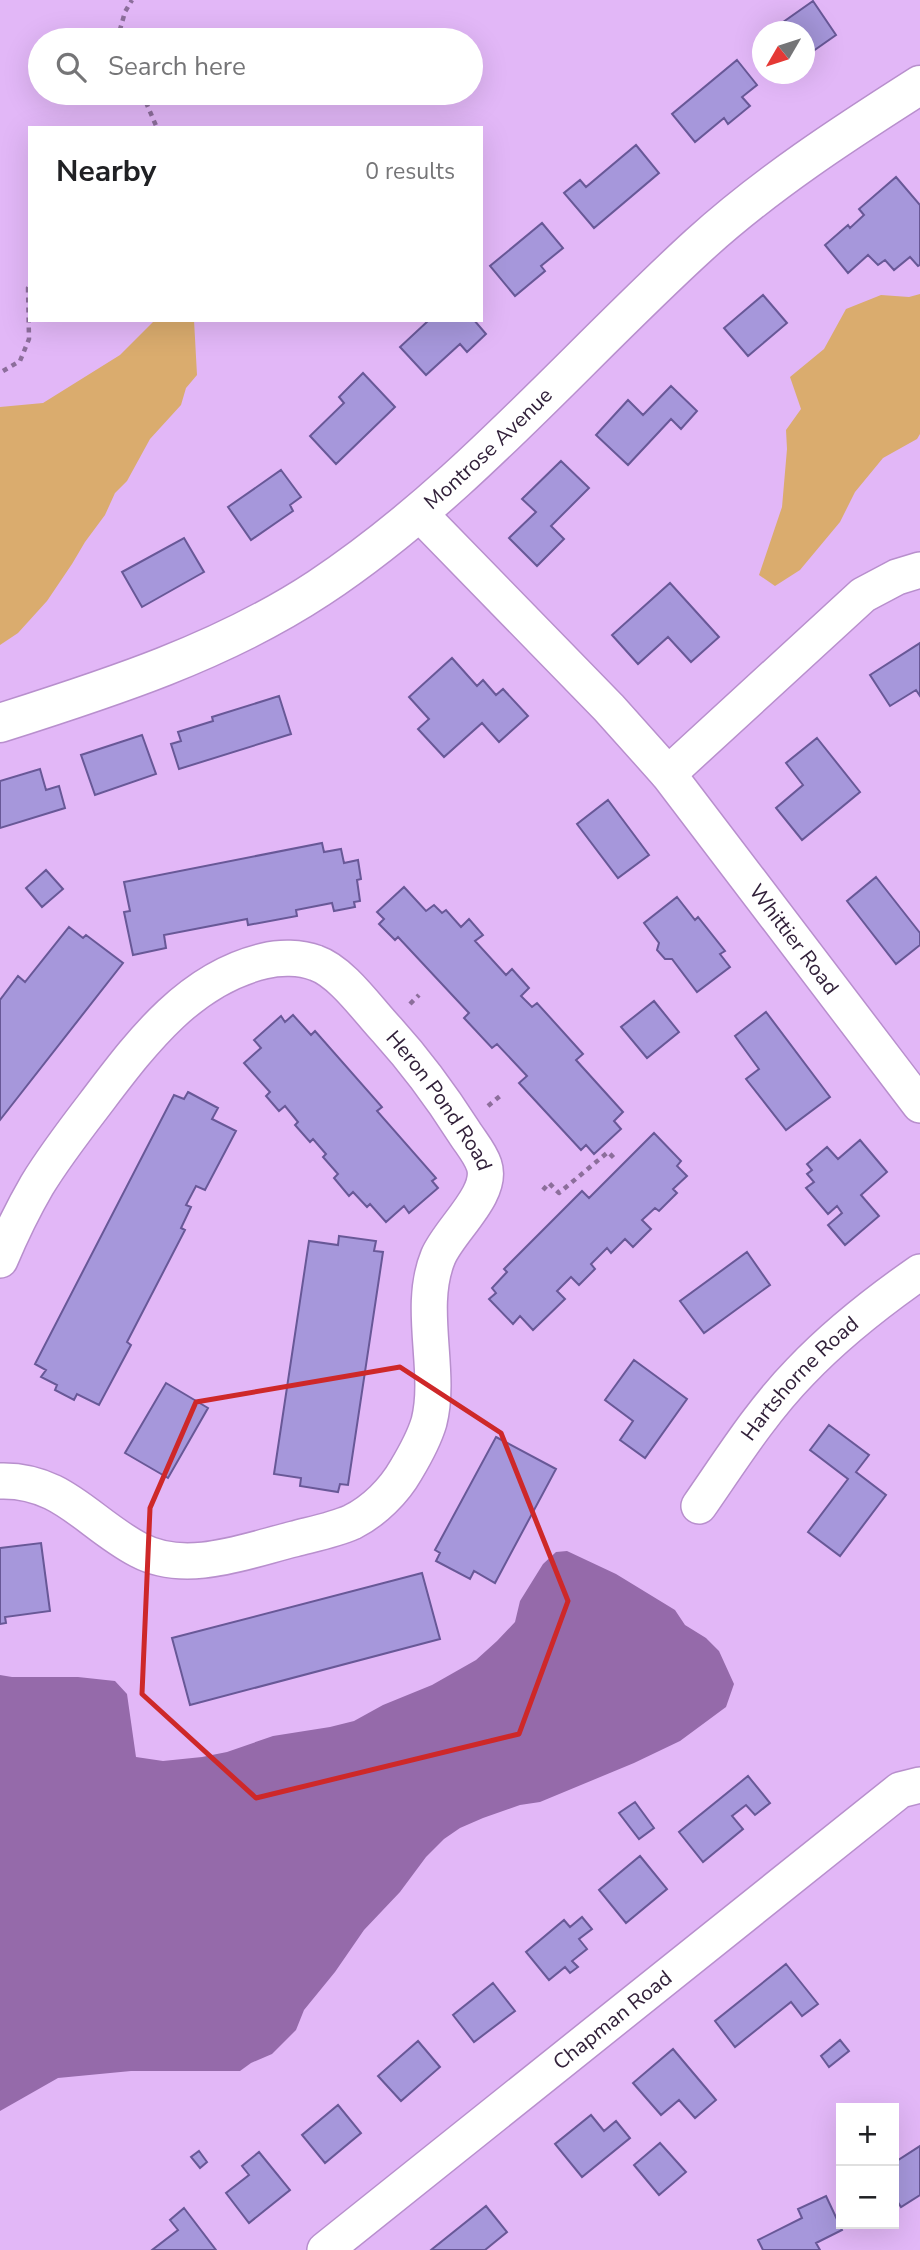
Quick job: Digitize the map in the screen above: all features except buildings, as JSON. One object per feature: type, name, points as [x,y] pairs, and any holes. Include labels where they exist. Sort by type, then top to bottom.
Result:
[{"type":"main road","name":"Montrose Avenue","points":[[0,723],[145,674],[240,634],[320,587],[418,512],[476,460],[682,261],[734,215],[831,143],[920,85]]},
{"type":"street","name":"Whittier Road","points":[[418,512],[609,708],[668,774],[920,1105]]},
{"type":"street","points":[[668,774],[863,596],[897,577],[920,569]]},
{"type":"street","name":"Heron Pond Road","points":[[0,1260],[39,1182],[64,1144],[141,1044],[176,1010],[215,980],[234,970],[275,959],[293,958],[318,963],[352,991],[401,1045],[439,1095],[485,1168],[483,1188],[446,1241],[432,1274],[431,1406],[428,1424],[403,1476],[385,1497],[365,1514],[335,1528],[231,1555],[170,1561],[138,1550],[54,1492],[30,1482],[0,1481]]},
{"type":"street","name":"Hartshorne Road","points":[[699,1506],[772,1404],[799,1373],[859,1316],[920,1272]]},
{"type":"street","name":"Chapman Road","points":[[324,2250],[910,1787]]},
{"type":"path","points":[[120,28],[132,0]]},
{"type":"path","points":[[147,105],[156,126]]},
{"type":"path","points":[[3,371],[20,361],[29,339],[29,322]]},
{"type":"path","points":[[543,1190],[549,1183],[559,1193],[608,1152],[615,1159]]},
{"type":"highlighted area","points":[[400,1367],[501,1433],[568,1601],[519,1734],[256,1798],[142,1694],[150,1508],[196,1402]]},
{"type":"shaded area","points":[[920,294],[920,434],[917,439],[883,458],[855,492],[840,522],[800,570],[775,586],[759,575],[782,507],[786,430],[801,409],[790,377],[824,349],[846,309],[881,295],[909,297]]},
{"type":"shaded area","points":[[153,322],[194,322],[197,375],[186,388],[181,405],[150,439],[127,481],[115,493],[105,515],[47,601],[18,633],[0,645],[0,407],[43,403],[120,355]]},
{"type":"shaded area","points":[[567,1551],[616,1574],[675,1610],[685,1625],[706,1638],[719,1651],[734,1684],[726,1707],[680,1741],[634,1763],[540,1802],[520,1805],[483,1818],[444,1839],[364,1930],[304,2010],[296,2030],[272,2054],[240,2071],[131,2071],[58,2078],[0,2111],[0,1675],[115,1681],[127,1694],[136,1757],[163,1761],[227,1752],[273,1736],[354,1721],[383,1705],[432,1685],[476,1660],[515,1622],[520,1601],[543,1564],[556,1552]]}]
